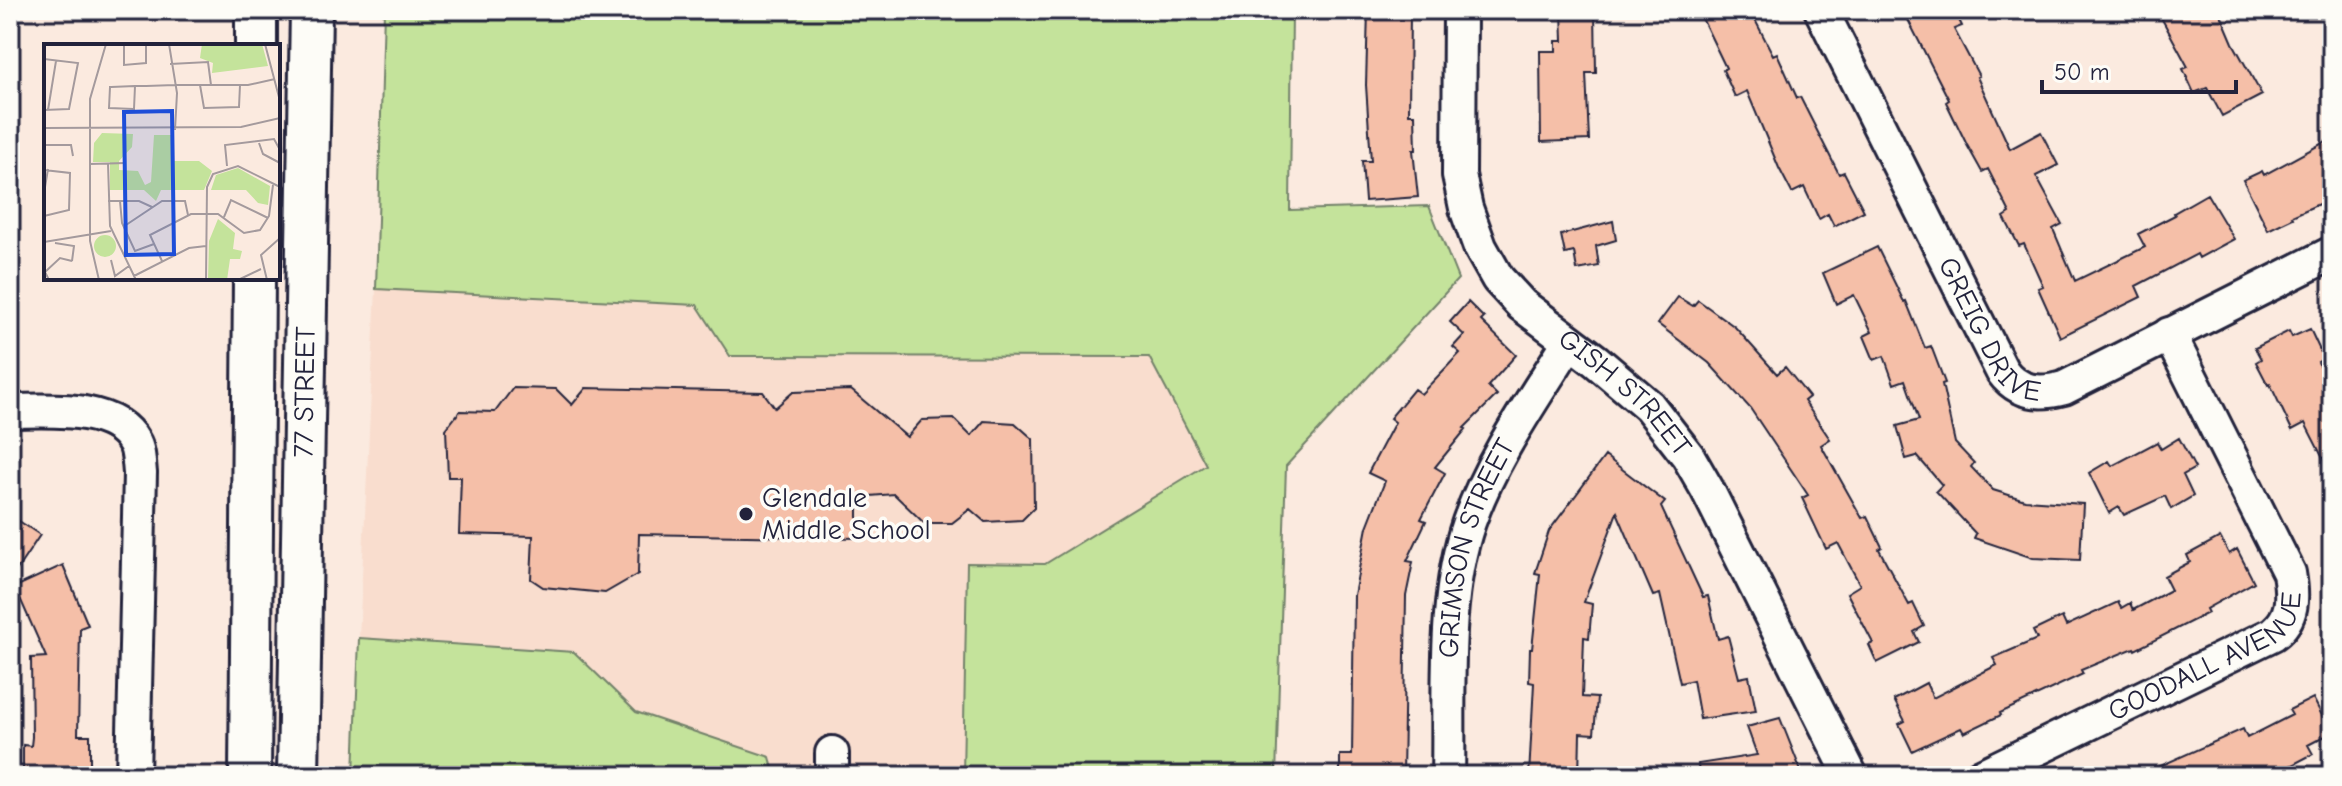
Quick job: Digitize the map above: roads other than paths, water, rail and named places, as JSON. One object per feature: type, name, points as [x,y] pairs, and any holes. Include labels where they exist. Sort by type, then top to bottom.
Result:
[{"type":"main road","points":[[256,10],[256,44]]},
{"type":"main road","name":"77 STREET","points":[[298,776],[311,10]]},
{"type":"main road","name":"77 STREET","points":[[250,776],[254,280]]},
{"type":"street","name":"GISH STREET","points":[[1460,10],[1459,175],[1466,208],[1480,247],[1498,279],[1522,305],[1649,406],[1688,456],[1851,776]]},
{"type":"street","name":"GREIG DRIVE","points":[[1821,10],[2002,371],[2008,380],[2029,392],[2064,388],[2332,253]]},
{"type":"street","name":"GOODALL AVENUE","points":[[1981,776],[2284,626],[2291,608],[2289,573],[2169,334]]},
{"type":"street","name":"GRIMSON STREET","points":[[1448,776],[1452,613],[1468,524],[1502,449],[1569,342]]},
{"type":"street","points":[[10,411],[78,411],[119,423],[135,444],[140,473],[133,776]]},
{"type":"place","name":"Glendale Middle School","points":[[746,514]]}]
